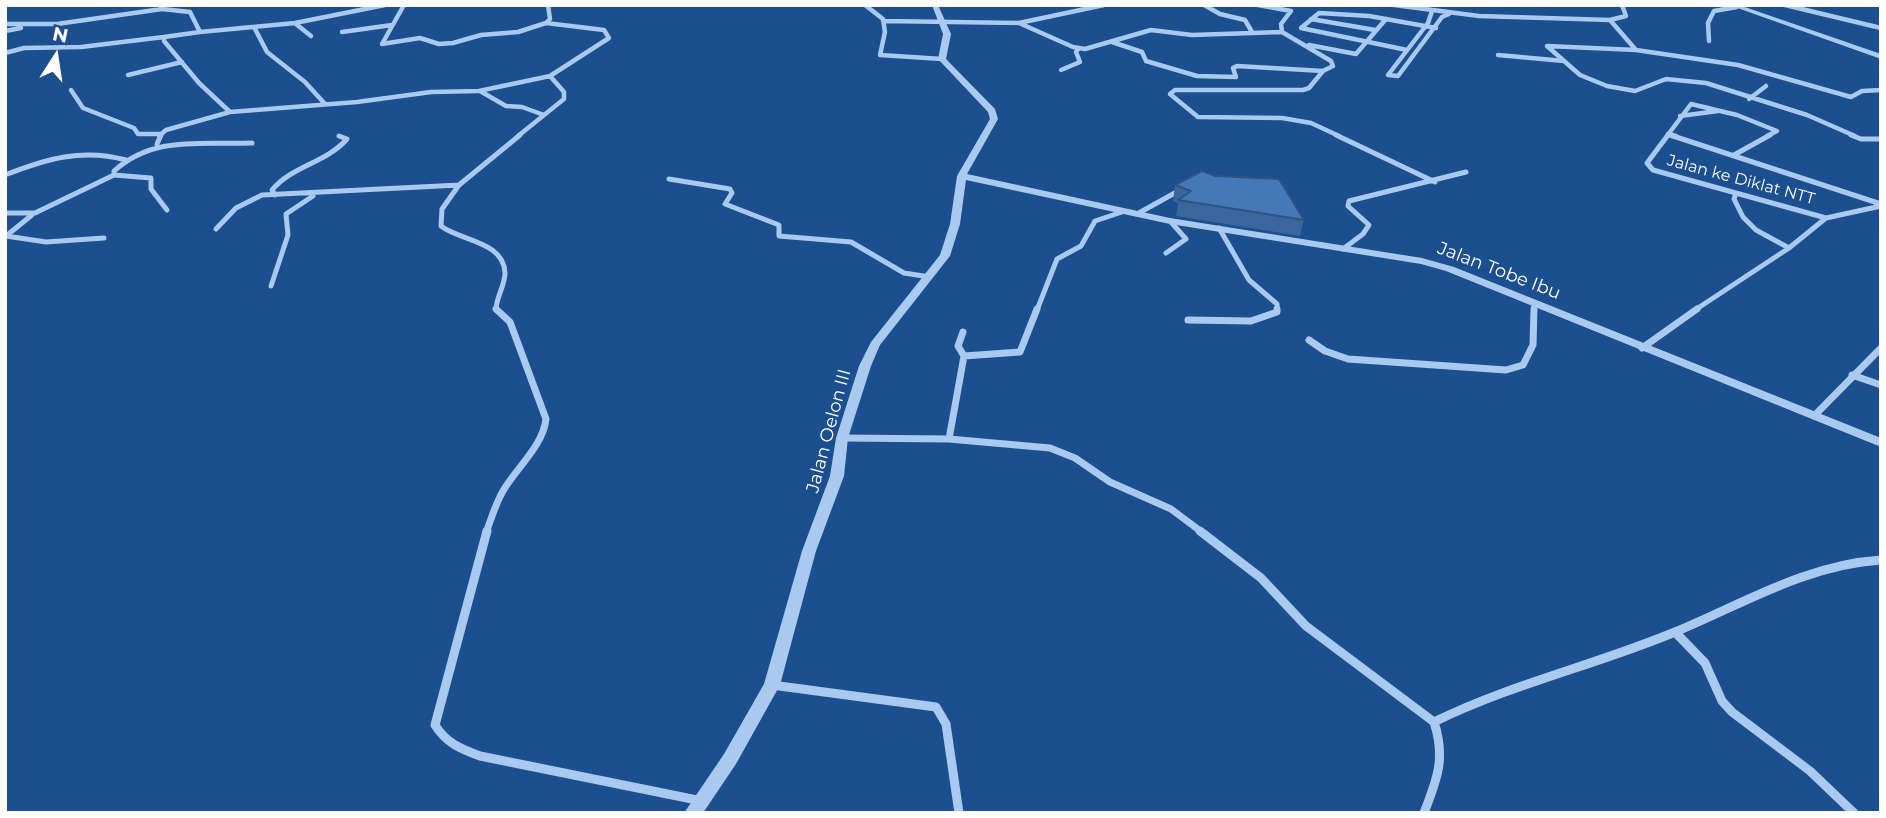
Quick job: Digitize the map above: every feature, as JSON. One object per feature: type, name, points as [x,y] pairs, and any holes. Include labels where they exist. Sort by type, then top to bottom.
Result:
[{"type":"street","points":[[5,53],[24,48],[81,47],[295,23],[385,5]]},
{"type":"street","points":[[71,90],[83,108],[134,128],[138,134],[160,134],[230,112],[431,92],[479,91],[550,76],[606,41],[610,35],[598,29],[546,23],[518,32],[477,35],[453,43],[439,44],[420,38],[382,44],[404,5]]},
{"type":"street","points":[[546,23],[550,19],[548,5]]},
{"type":"street","points":[[865,5],[875,9],[883,21],[886,35],[880,55],[942,59],[947,37],[935,5]]},
{"type":"street","points":[[883,21],[1019,23],[1104,5]]},
{"type":"street","points":[[1204,5],[1220,14],[1245,20],[1252,32]]},
{"type":"street","points":[[1258,5],[1291,11],[1281,24],[1282,32]]},
{"type":"street","points":[[1394,5],[1450,13],[1610,20],[1626,16],[1622,5]]},
{"type":"street","points":[[1784,5],[1881,28]]},
{"type":"street","points":[[1709,41],[1708,23],[1714,11],[1734,6],[1881,57]]},
{"type":"street","points":[[5,31],[125,16],[161,7],[190,12],[200,32]]},
{"type":"street","points":[[1433,11],[1388,75],[1398,76],[1443,17],[1450,13]]},
{"type":"street","points":[[1416,52],[1303,30],[1302,26],[1319,13],[1386,19],[1436,28]]},
{"type":"street","points":[[1311,19],[1375,30]]},
{"type":"street","points":[[1309,45],[1356,54],[1386,19]]},
{"type":"street","points":[[1610,20],[1636,50]]},
{"type":"street","points":[[295,23],[311,36]]},
{"type":"street","points":[[1019,23],[1079,48],[1112,42],[1151,30],[1192,35],[1282,32],[1331,61],[1333,66],[1323,71],[1309,88],[1175,90],[1170,94],[1198,117],[1282,118],[1311,122],[1434,182]]},
{"type":"street","points":[[5,24],[32,26]]},
{"type":"street","points":[[342,32],[392,25]]},
{"type":"street","points":[[254,27],[267,51],[305,82],[325,104]]},
{"type":"street","points":[[164,37],[166,46],[230,112]]},
{"type":"street","points":[[1112,42],[1142,51],[1146,61],[1208,77],[1236,78],[1233,68],[1237,66],[1323,71]]},
{"type":"street","points":[[1881,90],[1864,90],[1852,97],[1738,65],[1636,50],[1547,46],[1584,77],[1622,90],[1639,91],[1659,80],[1685,80],[1712,85],[1749,99],[1807,115],[1861,139],[1881,139]]},
{"type":"street","points":[[1061,70],[1080,62],[1076,52],[1079,48]]},
{"type":"street","points":[[1497,55],[1564,61]]},
{"type":"street","name":"Jalan Oelon III","points":[[693,813],[703,801],[772,685],[809,551],[837,476],[842,438],[865,366],[875,344],[945,256],[953,236],[962,176],[983,143],[994,115],[942,59]]},
{"type":"street","points":[[128,75],[135,71],[182,62]]},
{"type":"street","points":[[550,76],[565,95],[459,184],[442,209],[441,226],[448,233],[489,246],[504,267],[504,284],[496,310],[510,322],[547,419],[544,435],[522,461],[501,495],[487,530],[435,725],[441,737],[454,747],[480,757],[703,801]]},
{"type":"street","points":[[1749,99],[1766,86]]},
{"type":"street","points":[[479,91],[506,106],[522,107],[544,115]]},
{"type":"street","points":[[1734,155],[1777,131],[1721,111],[1691,104],[1668,134],[1881,205]]},
{"type":"street","points":[[1680,116],[1721,111]]},
{"type":"street","points":[[157,144],[160,134]]},
{"type":"street","name":"Jalan ke Diklat NTT","points":[[1668,134],[1647,161],[1649,168],[1826,218]]},
{"type":"street","points":[[275,195],[272,190],[281,178],[313,166],[342,146],[346,139],[339,136]]},
{"type":"street","points":[[114,176],[114,171],[126,160],[157,144],[252,143]]},
{"type":"street","points":[[5,176],[43,161],[91,152],[126,160]]},
{"type":"street","points":[[1343,249],[1370,225],[1348,206],[1349,201],[1466,172]]},
{"type":"street","points":[[104,238],[46,242],[6,236],[35,212],[114,176],[149,177],[151,189],[167,210]]},
{"type":"street","name":"Jalan Tobe Ibu","points":[[962,176],[1137,215],[1441,266],[1881,443]]},
{"type":"street","points":[[669,179],[730,189],[732,193],[725,204],[779,225],[779,236],[851,242],[904,273],[930,277]]},
{"type":"street","points":[[216,229],[229,212],[247,200],[275,195],[459,184]]},
{"type":"street","points":[[1137,215],[1192,184]]},
{"type":"street","points":[[1736,193],[1734,200],[1747,223],[1765,237],[1789,248]]},
{"type":"street","points":[[271,286],[288,235],[286,214],[318,194]]},
{"type":"street","name":"Jalan ke Diklat NTT","points":[[1642,348],[1789,248],[1826,218],[1881,205]]},
{"type":"street","points":[[5,213],[35,212]]},
{"type":"street","points":[[964,356],[982,353],[1010,356],[1020,352],[1058,258],[1070,257],[1080,248],[1095,221],[1122,212]]},
{"type":"street","points":[[1166,253],[1186,239],[1170,221]]},
{"type":"street","points":[[1188,320],[1251,321],[1277,312],[1277,304],[1244,274],[1219,228]]},
{"type":"street","points":[[1309,340],[1325,351],[1348,359],[1506,370],[1523,365],[1530,353],[1534,333],[1534,303]]},
{"type":"street","points":[[949,439],[964,356],[958,346],[962,332]]},
{"type":"street","points":[[1814,416],[1835,398],[1852,375],[1881,348]]},
{"type":"street","points":[[1852,375],[1881,384]]},
{"type":"street","points":[[842,438],[949,439],[1050,448],[1075,458],[1110,482],[1171,509],[1261,578],[1306,626],[1434,722],[1441,752],[1441,768],[1423,813]]},
{"type":"street","points":[[1434,722],[1468,705],[1675,632],[1782,584],[1852,562],[1881,560]]},
{"type":"street","points":[[1675,632],[1705,663],[1722,701],[1732,712],[1810,771],[1854,813]]},
{"type":"street","points":[[772,685],[936,707],[946,724],[959,813]]},
{"type":"building","points":[[1202,171],[1215,176],[1279,179],[1304,220],[1178,200],[1191,191],[1175,185]]}]
